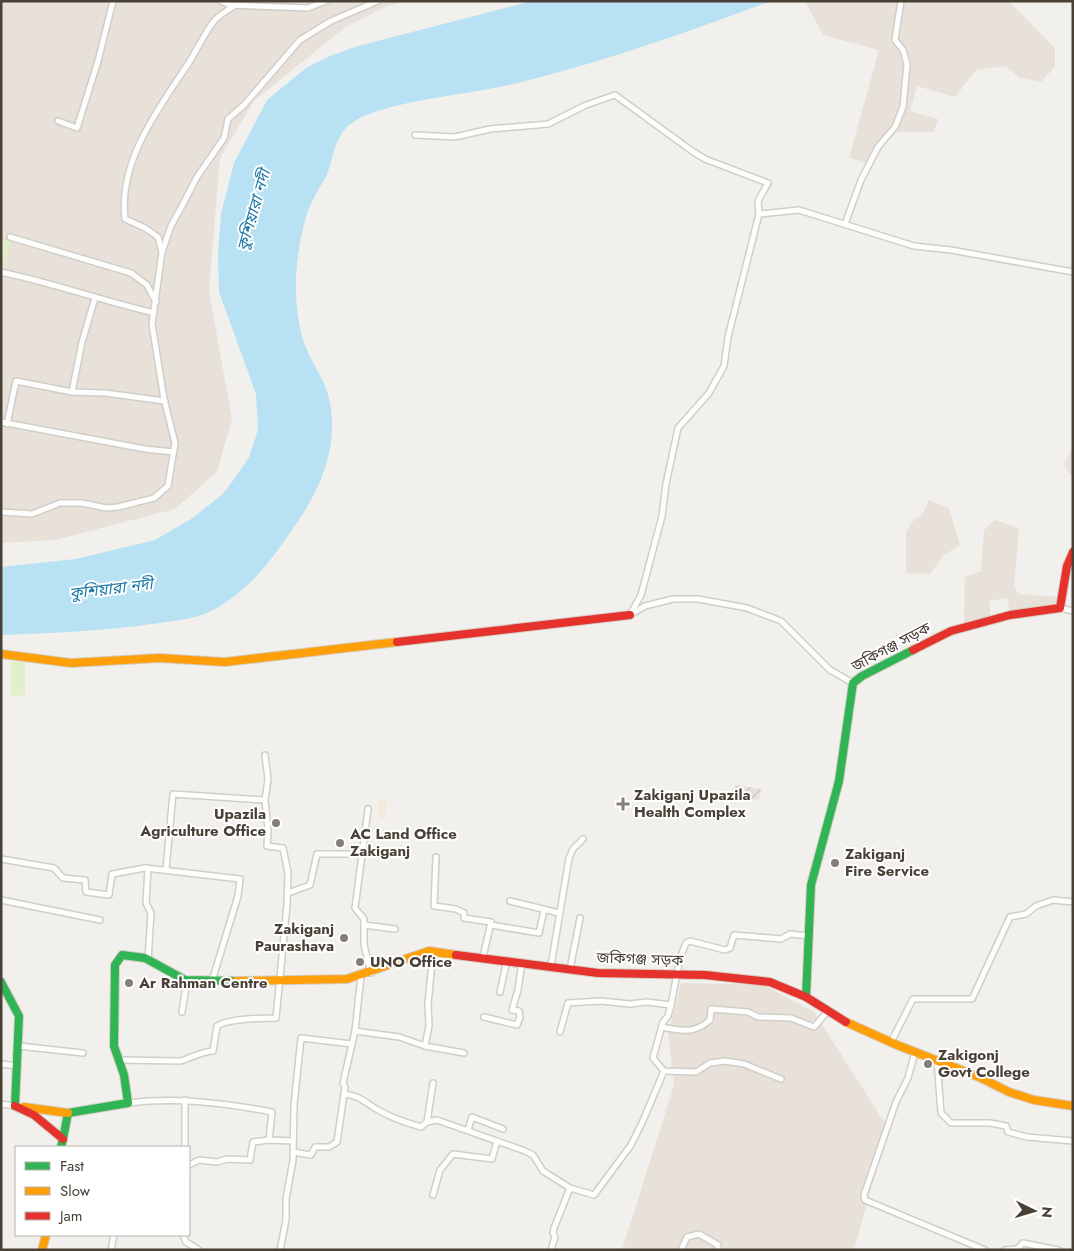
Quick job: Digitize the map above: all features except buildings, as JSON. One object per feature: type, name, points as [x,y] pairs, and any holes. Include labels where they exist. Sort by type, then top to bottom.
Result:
[{"type":"main road","points":[[1060,608],[1067,566],[1073,552]]},
{"type":"main road","name":"জকিগঞ্জ সড়ক","points":[[128,1103],[119,1060],[114,1046],[113,990],[115,965],[122,955],[131,953],[187,980],[347,979],[433,952],[598,973],[705,974],[770,982],[806,998],[811,885],[839,780],[853,683],[862,676],[951,631],[1010,615],[1060,608]]},
{"type":"main road","points":[[1,654],[71,663],[159,658],[225,662],[630,615]]},
{"type":"main road","points":[[1,982],[19,1016],[18,1066],[14,1106]]},
{"type":"main road","points":[[806,998],[891,1042],[979,1076],[1009,1092],[1034,1100],[1073,1106]]},
{"type":"main road","points":[[14,1106],[68,1113],[128,1103]]},
{"type":"main road","points":[[14,1106],[34,1115],[63,1139]]},
{"type":"main road","points":[[61,1146],[68,1113]]},
{"type":"main road","points":[[42,1250],[46,1236]]},
{"type":"street","points":[[58,121],[77,128],[98,61],[112,1]]},
{"type":"street","points":[[221,1],[235,5],[308,8],[326,1]]},
{"type":"street","points":[[1,512],[32,514],[60,503],[82,503],[106,508],[118,507],[154,498],[168,486],[175,443],[165,401],[152,324],[162,252],[171,226],[186,197],[224,138],[228,120],[277,69],[300,40],[331,21],[378,1]]},
{"type":"street","points":[[845,224],[861,180],[878,147],[895,127],[902,107],[907,64],[903,50],[895,40],[901,1]]},
{"type":"street","points":[[162,252],[158,237],[145,228],[125,219],[123,201],[134,155],[146,129],[201,45],[214,20],[235,5]]},
{"type":"street","points":[[415,135],[455,137],[490,129],[548,124],[615,95],[705,159],[768,183],[758,201],[759,214],[728,337],[724,366],[709,393],[678,428],[666,484],[662,516],[641,594],[630,615]]},
{"type":"street","points":[[759,214],[799,210],[914,246],[951,250],[1073,272]]},
{"type":"street","points":[[10,237],[131,273],[147,286],[156,302]]},
{"type":"street","points":[[1,272],[42,280],[95,298],[154,314]]},
{"type":"street","points":[[72,392],[82,342],[95,298]]},
{"type":"street","points":[[165,401],[99,392],[83,394],[16,381],[4,423],[145,449],[173,452]]},
{"type":"street","points":[[630,615],[645,606],[673,599],[722,602],[754,610],[781,621],[830,670],[853,683]]},
{"type":"street","points":[[1060,608],[1073,611]]},
{"type":"street","points":[[119,1060],[181,1060],[200,1052],[213,1051],[217,1026],[223,1022],[256,1018],[276,1018],[288,893],[288,873],[283,848],[267,846],[268,830],[265,800],[268,779],[265,755]]},
{"type":"street","points":[[166,869],[173,794],[265,800]]},
{"type":"street","points":[[368,809],[355,908],[364,919],[364,945],[371,973]]},
{"type":"street","points":[[551,966],[569,858],[573,849],[582,839]]},
{"type":"street","points":[[288,893],[310,884],[317,854],[362,854]]},
{"type":"street","points":[[436,857],[434,906],[456,909],[464,913],[464,918],[491,922],[491,925],[539,933],[544,910]]},
{"type":"street","points":[[1,859],[54,868],[63,878],[85,880],[86,892],[109,895],[112,874],[148,868],[240,879],[238,896],[212,981]]},
{"type":"street","points":[[148,868],[146,903],[151,914],[148,960]]},
{"type":"street","points":[[1,900],[100,920]]},
{"type":"street","points":[[891,1042],[913,999],[972,999],[1010,916],[1026,914],[1036,906],[1054,900],[1073,902]]},
{"type":"street","points":[[510,901],[559,913]]},
{"type":"street","points":[[570,969],[580,918]]},
{"type":"street","points":[[364,925],[395,929]]},
{"type":"street","points":[[482,957],[491,925]]},
{"type":"street","points":[[780,1079],[744,1064],[725,1061],[710,1064],[696,1072],[664,1071],[653,1058],[671,1005],[686,943],[690,941],[725,950],[730,948],[734,935],[781,939],[790,934],[809,936]]},
{"type":"street","points":[[425,1046],[429,1026],[428,1010],[433,952]]},
{"type":"street","points":[[500,992],[507,960]]},
{"type":"street","points":[[484,1016],[517,1024],[520,1017],[519,1011],[512,1010],[518,990],[522,962]]},
{"type":"street","points":[[293,1152],[311,1154],[315,1148],[329,1147],[337,1142],[344,1094],[343,1083],[355,1031],[361,976]]},
{"type":"street","points":[[182,1012],[187,980]]},
{"type":"street","points":[[560,1032],[568,1002],[601,1001],[630,1004],[647,1002],[671,1005]]},
{"type":"street","points":[[662,1027],[687,1032],[702,1028],[710,1020],[711,1008],[748,1012],[758,1017],[791,1018],[814,1027],[828,1011]]},
{"type":"street","points":[[355,1031],[399,1037],[425,1046],[464,1053]]},
{"type":"street","points":[[280,1250],[286,1220],[286,1199],[293,1152],[294,1105],[301,1038],[352,1044]]},
{"type":"street","points":[[19,1046],[83,1052]]},
{"type":"street","points":[[915,1052],[908,1078],[896,1102],[864,1195],[865,1200],[985,1250]]},
{"type":"street","points":[[937,1060],[941,1114],[951,1123],[990,1123],[1006,1126],[1008,1132],[1027,1137],[1073,1141]]},
{"type":"street","points":[[1,1064],[18,1066]]},
{"type":"street","points":[[344,1094],[363,1098],[377,1110],[409,1124],[421,1127],[427,1122],[437,1120],[533,1155],[543,1171],[570,1188],[594,1195],[630,1145],[642,1123],[664,1071]]},
{"type":"street","points":[[427,1122],[434,1084]]},
{"type":"street","points":[[128,1103],[150,1100],[186,1100],[239,1105],[272,1112],[269,1140]]},
{"type":"street","points":[[185,1146],[186,1100]]},
{"type":"street","points":[[1,1104],[14,1106]]},
{"type":"street","points":[[468,1130],[472,1117],[503,1128]]},
{"type":"street","points":[[190,1164],[199,1160],[217,1162],[227,1159],[250,1160],[253,1142],[269,1140],[294,1141]]},
{"type":"street","points":[[433,1194],[440,1170],[453,1154],[492,1159],[497,1141]]},
{"type":"street","points":[[551,1250],[555,1237],[553,1233],[554,1228],[570,1188]]},
{"type":"street","points":[[681,1250],[687,1238],[699,1234],[718,1245],[718,1250]]},
{"type":"street","points":[[111,1250],[114,1236]]},
{"type":"street","points":[[183,1236],[186,1242],[199,1250]]},
{"type":"street","points":[[1005,1250],[1017,1248],[1023,1243],[1058,1250]]},
{"type":"shaded area","points":[[1,1],[408,1],[387,6],[344,28],[254,101],[220,158],[209,291],[232,419],[217,472],[175,509],[55,540],[1,543]]},
{"type":"shaded area","points":[[805,1],[1009,1],[1055,48],[1055,67],[1041,82],[1020,78],[1006,66],[976,70],[955,97],[917,86],[910,111],[938,119],[934,132],[894,132],[867,163],[849,158],[879,50],[823,35]]},
{"type":"shaded area","points":[[1073,448],[1073,474],[1070,474],[1064,464]]},
{"type":"shaded area","points":[[929,500],[949,508],[960,545],[943,556],[930,574],[906,573],[906,532],[913,521],[923,514]]},
{"type":"shaded area","points":[[995,520],[1019,528],[1014,586],[1019,594],[1060,597],[1057,605],[1010,613],[1007,598],[989,601],[991,619],[964,623],[965,577],[981,571],[984,530]]},
{"type":"shaded area","points":[[735,785],[761,789],[759,800],[733,796]]},
{"type":"shaded area","points":[[378,799],[387,799],[386,819],[379,819]]},
{"type":"shaded area","points":[[681,983],[764,985],[814,1012],[888,1128],[854,1250],[622,1250],[674,1085],[668,1034]]},
{"type":"green space","points":[[1,239],[11,241],[4,270],[1,270]]},
{"type":"green space","points":[[11,660],[25,663],[25,696],[10,695]]},
{"type":"water","name":"কুশিয়ারা নদী","points":[[532,1],[771,1],[677,35],[582,66],[507,85],[396,106],[372,113],[352,123],[338,139],[327,174],[310,206],[302,231],[297,261],[297,307],[302,336],[308,353],[325,385],[332,419],[332,435],[326,465],[307,508],[260,572],[238,594],[204,614],[182,620],[114,628],[1,635],[1,567],[76,559],[155,540],[191,519],[223,494],[249,457],[258,430],[256,394],[219,292],[218,254],[221,214],[234,163],[267,100],[306,68],[330,56],[358,46]]},
{"type":"traffic: fast","points":[[806,997],[811,885],[839,781],[853,683],[862,676],[913,650]]},
{"type":"traffic: fast","points":[[63,1139],[68,1113],[128,1103],[124,1075],[114,1046],[115,965],[122,955],[145,958],[185,980],[236,981]]},
{"type":"traffic: fast","points":[[1,982],[19,1016],[15,1106]]},
{"type":"traffic: fast","points":[[61,1146],[63,1139]]},
{"type":"traffic: slow","points":[[1,654],[71,663],[159,658],[225,662],[397,642]]},
{"type":"traffic: slow","points":[[236,981],[347,979],[429,951],[456,955]]},
{"type":"traffic: slow","points":[[846,1022],[897,1045],[979,1077],[1009,1092],[1034,1100],[1073,1106]]},
{"type":"traffic: slow","points":[[24,1107],[68,1113]]},
{"type":"traffic: slow","points":[[42,1250],[46,1236]]},
{"type":"traffic: jam","points":[[913,650],[951,631],[1010,615],[1060,608],[1067,566],[1073,552]]},
{"type":"traffic: jam","points":[[397,642],[630,615]]},
{"type":"traffic: jam","points":[[456,955],[598,973],[705,975],[770,982],[806,997],[846,1022]]},
{"type":"traffic: jam","points":[[15,1106],[34,1115],[63,1139]]},
{"type":"place","name":"Zakiganj Upazila Health Complex","points":[[623,804]]},
{"type":"place","name":"Upazila Agriculture Office","points":[[276,823]]},
{"type":"place","name":"AC Land Office Zakiganj","points":[[340,843]]},
{"type":"place","name":"Zakiganj Fire Service","points":[[835,863]]},
{"type":"place","name":"Zakiganj Paurashava","points":[[344,938]]},
{"type":"place","name":"UNO Office","points":[[360,962]]},
{"type":"place","name":"Ar Rahman Centre","points":[[129,983]]},
{"type":"place","name":"Zakigonj Govt College","points":[[928,1064]]}]
